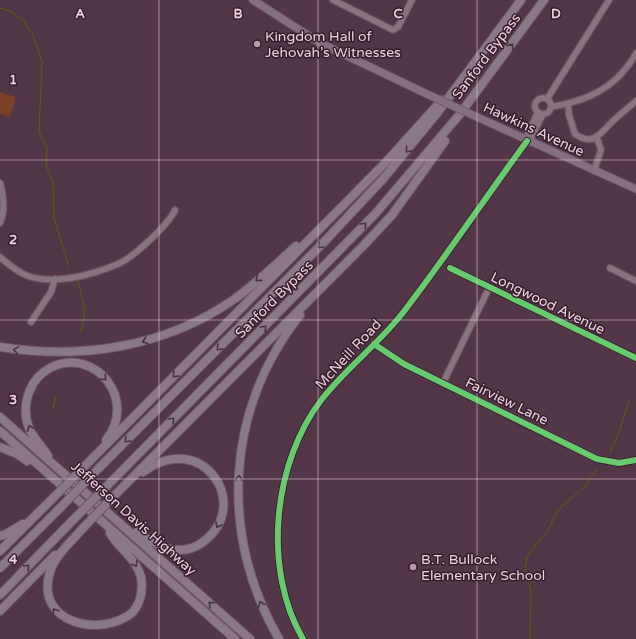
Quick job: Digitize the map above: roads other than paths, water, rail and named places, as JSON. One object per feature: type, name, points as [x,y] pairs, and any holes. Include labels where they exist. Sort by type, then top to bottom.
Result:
[{"type":"highway","name":"Sanford Bypass","points":[[0,568],[360,204],[438,112],[521,0]]},
{"type":"highway","name":"Sanford Bypass","points":[[0,595],[376,213],[436,143],[496,66],[544,0]]},
{"type":"highway","points":[[0,551],[386,162],[431,112],[500,30]]},
{"type":"highway","points":[[0,611],[339,271],[392,215],[492,75],[496,66]]},
{"type":"highway","points":[[0,347],[28,352],[71,353],[130,345],[190,324],[233,300],[340,208]]},
{"type":"highway","points":[[279,639],[256,591],[242,540],[238,496],[242,442],[254,396],[274,354],[298,317],[339,271]]},
{"type":"highway","points":[[51,461],[29,429],[26,406],[28,394],[32,385],[46,370],[62,364],[79,363],[94,368],[108,382],[113,390],[118,406],[115,425],[108,437],[84,467]]},
{"type":"highway","name":"Jefferson Davis Highway","points":[[0,417],[250,639]]},
{"type":"highway","name":"Jefferson Davis Highway","points":[[0,431],[235,639]]},
{"type":"highway","points":[[0,447],[9,450],[42,468]]},
{"type":"highway","points":[[116,494],[150,467],[162,460],[175,458],[188,459],[199,463],[209,470],[220,488],[223,500],[223,512],[219,524],[210,537],[198,545],[186,550],[166,549],[154,544],[118,522]]},
{"type":"highway","points":[[0,536],[18,528],[50,502]]},
{"type":"highway","points":[[82,528],[57,558],[50,572],[48,587],[50,599],[57,614],[69,626],[90,633],[106,631],[123,623],[133,613],[140,600],[142,587],[139,571],[135,564],[111,536],[103,522]]},
{"type":"main road","name":"Hawkins Avenue","points":[[258,1],[320,42],[527,141],[636,189]]},
{"type":"street","points":[[333,0],[393,30],[398,27],[412,0]]},
{"type":"street","points":[[547,99],[609,0]]},
{"type":"street","points":[[551,107],[550,102],[547,99],[541,98],[537,101],[536,108],[541,113],[548,112],[551,107],[568,104],[601,92],[614,82],[628,66],[636,52]]},
{"type":"street","points":[[568,104],[569,115],[575,134],[584,138],[597,138],[611,122],[636,101]]},
{"type":"street","name":"McNeill Road","points":[[303,639],[289,607],[282,582],[279,556],[279,511],[286,474],[301,435],[317,406],[340,378],[404,312],[527,141],[541,113]]},
{"type":"street","points":[[594,171],[601,150],[597,138]]},
{"type":"street","points":[[0,183],[3,192],[3,209],[0,223]]},
{"type":"street","points":[[0,256],[19,272],[27,276],[55,279],[97,271],[119,263],[153,237],[172,217],[175,210]]},
{"type":"street","name":"Longwood Avenue","points":[[450,268],[636,358]]},
{"type":"street","points":[[610,268],[636,281]]},
{"type":"street","points":[[31,322],[50,292],[55,279]]},
{"type":"street","points":[[443,383],[489,288]]},
{"type":"street","name":"Fairview Lane","points":[[374,344],[404,364],[597,459],[619,463],[636,460]]},
{"type":"waterway","points":[[0,8],[10,11],[24,21],[33,35],[42,61],[39,132],[47,148],[46,165],[53,183],[54,219],[69,266]]},
{"type":"waterway","points":[[78,281],[85,310],[81,332]]},
{"type":"waterway","points":[[53,409],[56,396]]},
{"type":"waterway","points":[[610,452],[620,430],[629,400]]},
{"type":"waterway","points":[[530,639],[531,592],[525,567],[528,555],[548,530],[558,510],[585,486],[597,469]]},
{"type":"place","name":"Kingdom Hall of Jehovah’s Witnesses","points":[[257,44]]},
{"type":"place","name":"B.T. Bullock Elementary School","points":[[413,567]]}]
